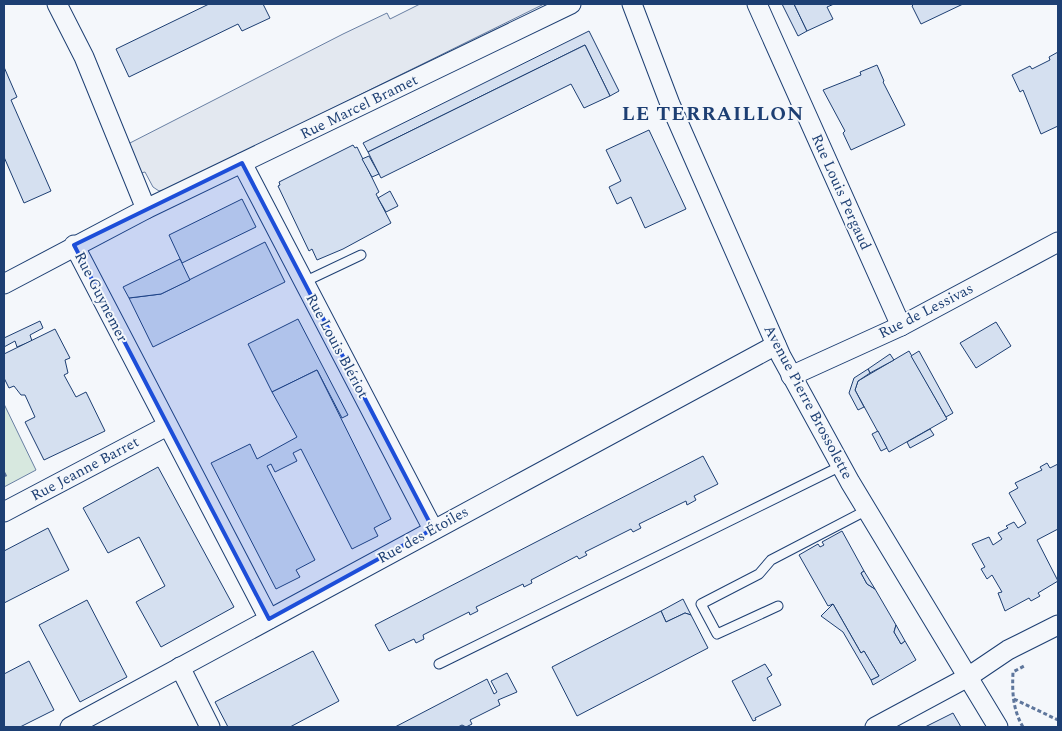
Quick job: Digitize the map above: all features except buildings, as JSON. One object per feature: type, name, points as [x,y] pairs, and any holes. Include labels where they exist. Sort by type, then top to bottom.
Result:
[{"type":"street","points":[[57,4],[84,57],[146,209]]},
{"type":"street","name":"Rue Marcel Bramet","points":[[146,209],[571,4]]},
{"type":"street","name":"Avenue Pierre Brossolette","points":[[632,4],[670,104],[791,376],[841,466],[998,727]]},
{"type":"street","name":"Rue Louis Pergaud","points":[[757,4],[901,326]]},
{"type":"street","name":"Rue Louis Blériot","points":[[242,163],[433,529]]},
{"type":"street","name":"Rue Guynemer","points":[[146,209],[74,245],[269,619]]},
{"type":"street","name":"Rue de Lessivas","points":[[791,376],[901,326],[1058,242]]},
{"type":"street","points":[[4,284],[74,245]]},
{"type":"street","name":"Rue des Étoiles","points":[[70,727],[776,345]]},
{"type":"street","name":"Rue Jeanne Barret","points":[[4,512],[167,426]]},
{"type":"street","points":[[875,727],[968,677],[1008,650],[1058,625]]},
{"type":"street","points":[[180,667],[210,727]]},
{"type":"lane","points":[[304,282],[361,255]]},
{"type":"lane","points":[[439,664],[841,466]]},
{"type":"lane","points":[[778,606],[717,634],[701,604],[759,574],[771,560],[867,510]]},
{"type":"path","points":[[4,473],[6,477],[4,478]]},
{"type":"path","points":[[1023,727],[1016,715],[1013,698],[1013,672],[1028,664]]},
{"type":"path","points":[[1013,698],[1058,720]]},
{"type":"highlighted area","points":[[242,163],[433,529],[269,619],[74,245]]},
{"type":"shaded area","points":[[420,4],[544,4],[171,188],[159,191],[153,187],[145,172],[141,173],[128,144],[343,34],[387,13],[390,19]]},
{"type":"shaded area","points":[[4,404],[36,470],[4,487]]},
{"type":"district","name":"LE TERRAILLON","points":[[713,114]]}]
